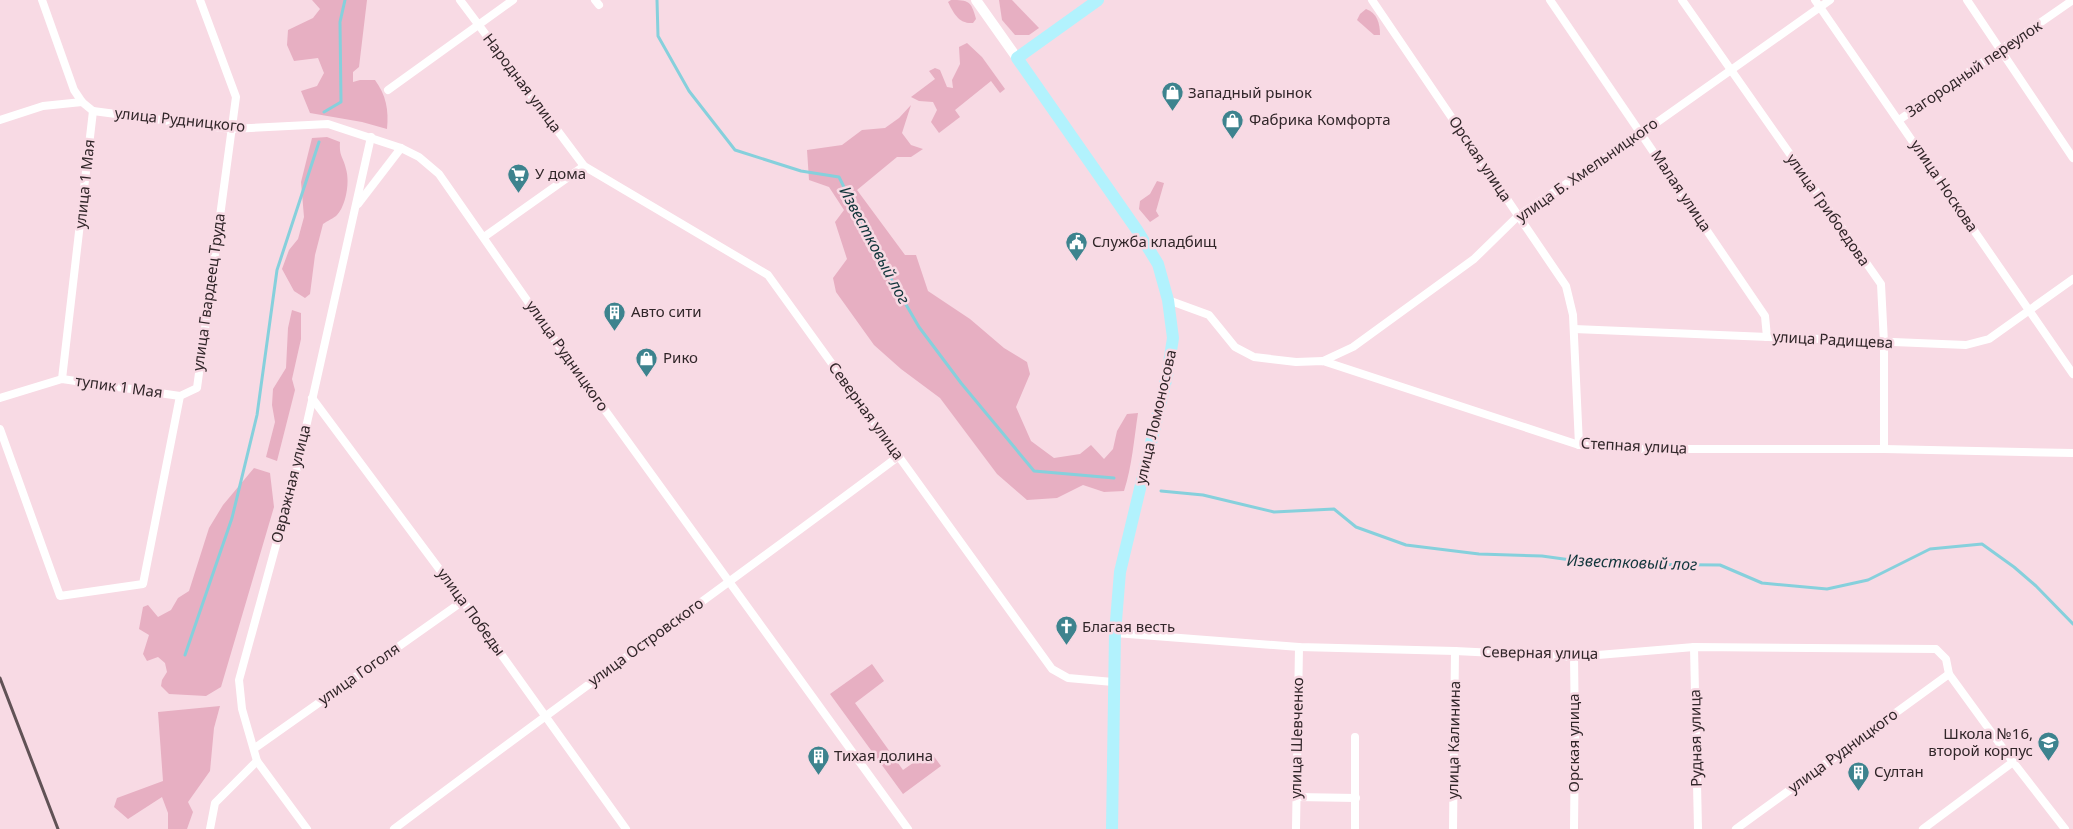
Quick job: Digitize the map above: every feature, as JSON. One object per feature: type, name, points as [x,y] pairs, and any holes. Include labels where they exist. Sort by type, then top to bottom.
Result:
[{"type":"main road","points":[[1017,58],[1098,0]]},
{"type":"main road","name":"улица Ломоносова","points":[[1017,58],[1137,230],[1158,264],[1168,300],[1173,338],[1168,376],[1120,572],[1113,682],[1112,829]]},
{"type":"street","points":[[42,0],[74,90],[82,102],[93,111]]},
{"type":"street","name":"улица Гвардеец Труда","points":[[180,396],[197,388],[236,97],[200,0]]},
{"type":"street","name":"Народная улица","points":[[460,0],[584,166]]},
{"type":"street","points":[[388,90],[513,0]]},
{"type":"street","name":"улица Ломоносова","points":[[976,0],[1017,58]]},
{"type":"street","name":"Орская улица","points":[[1372,0],[1566,286],[1573,315],[1579,444]]},
{"type":"street","name":"Малая улица","points":[[1550,0],[1765,316],[1768,337]]},
{"type":"street","name":"улица Грибоедова","points":[[1682,0],[1881,284],[1884,343],[1884,449]]},
{"type":"street","name":"улица Носкова","points":[[1815,0],[2073,374]]},
{"type":"street","name":"улица Б. Хмельницкого","points":[[1323,361],[1353,347],[1474,259],[1518,216],[1642,133],[1830,0]]},
{"type":"street","points":[[1967,0],[2073,158]]},
{"type":"street","name":"Загородный переулок","points":[[1899,120],[2073,0]]},
{"type":"street","points":[[0,120],[43,106],[82,102]]},
{"type":"street","name":"улица Рудницкого","points":[[93,111],[231,129],[328,124],[400,148],[419,157],[439,174],[563,352],[908,829]]},
{"type":"street","name":"улица 1 Мая","points":[[62,379],[93,111]]},
{"type":"street","name":"Овражная улица","points":[[257,761],[255,748],[242,709],[240,680],[296,472],[371,137]]},
{"type":"street","name":"Овражная улица","points":[[357,206],[400,148]]},
{"type":"street","points":[[484,238],[584,166]]},
{"type":"street","name":"Северная улица","points":[[584,166],[768,275],[1052,669],[1068,678],[1113,682]]},
{"type":"street","name":"улица Радищева","points":[[1574,329],[1966,345],[1989,340],[2073,279]]},
{"type":"street","name":"Степная улица","points":[[1168,300],[1209,315],[1235,347],[1254,357],[1296,362],[1323,361],[1579,444],[1638,449],[1884,449],[2073,453]]},
{"type":"street","name":"тупик 1 Мая","points":[[0,398],[62,379],[180,396]]},
{"type":"street","points":[[0,429],[60,596],[143,584],[180,396]]},
{"type":"street","name":"улица Победы","points":[[312,398],[463,601],[626,829]]},
{"type":"street","name":"улица Островского","points":[[394,829],[545,714],[730,583],[899,456]]},
{"type":"street","name":"улица Гоголя","points":[[255,748],[463,601]]},
{"type":"street","name":"Северная улица","points":[[1115,633],[1299,646],[1574,657],[1694,647],[1936,649],[1946,659],[1949,674],[2013,762],[2066,829]]},
{"type":"street","name":"улица Шевченко","points":[[1296,829],[1299,646]]},
{"type":"street","name":"Рудная улица","points":[[1694,647],[1698,829]]},
{"type":"street","name":"улица Калинина","points":[[1453,829],[1455,651]]},
{"type":"street","name":"Орская улица","points":[[1574,657],[1576,735],[1574,829]]},
{"type":"street","name":"улица Рудницкого","points":[[1736,829],[1949,674]]},
{"type":"street","points":[[1355,737],[1355,829]]},
{"type":"street","points":[[210,829],[215,803],[257,761],[307,829]]},
{"type":"street","points":[[1923,829],[2013,762]]},
{"type":"street","points":[[1296,797],[1356,798]]},
{"type":"shaded area","points":[[312,0],[367,0],[359,67],[353,72],[353,82],[375,80],[382,91],[386,103],[388,115],[387,129],[362,122],[310,113],[301,91],[317,86],[324,73],[318,58],[294,61],[287,45],[288,30],[313,18],[320,9]]},
{"type":"shaded area","points":[[951,0],[966,1],[971,5],[976,19],[973,23],[964,22],[958,17],[948,2]]},
{"type":"shaded area","points":[[999,0],[1012,0],[1039,28],[1029,35],[1015,35],[1002,20]]},
{"type":"shaded area","points":[[1366,9],[1373,13],[1377,19],[1380,35],[1374,35],[1357,20]]},
{"type":"shaded area","points":[[967,43],[982,57],[1005,89],[1000,93],[991,81],[955,110],[960,117],[939,133],[931,122],[937,110],[933,102],[919,101],[911,97],[935,79],[929,71],[935,68],[940,70],[947,87],[953,88],[952,80],[960,64],[959,47]]},
{"type":"shaded area","points":[[911,105],[902,133],[911,145],[923,149],[911,157],[897,157],[857,190],[905,255],[916,255],[928,291],[970,319],[1004,348],[1027,362],[1030,374],[1016,407],[1031,441],[1054,458],[1080,454],[1091,445],[1104,459],[1113,449],[1117,431],[1127,414],[1138,413],[1131,462],[1124,491],[1104,492],[1083,485],[1057,498],[1027,500],[997,474],[940,398],[901,369],[874,345],[836,292],[833,278],[847,259],[835,222],[844,210],[829,187],[809,180],[807,150],[842,145],[862,130],[885,128],[899,118]]},
{"type":"shaded area","points":[[327,137],[340,142],[341,154],[347,174],[347,187],[340,211],[336,216],[323,224],[315,255],[310,294],[305,298],[294,291],[282,269],[289,250],[298,239],[304,217],[301,182],[312,138]]},
{"type":"shaded area","points":[[1157,181],[1164,183],[1156,211],[1159,216],[1150,222],[1139,209],[1140,201],[1150,194]]},
{"type":"shaded area","points":[[292,310],[301,313],[301,339],[292,379],[295,390],[277,461],[266,457],[275,422],[272,405],[273,389],[286,368],[288,328]]},
{"type":"shaded area","points":[[254,468],[270,473],[274,507],[221,687],[206,696],[169,694],[161,686],[167,672],[165,663],[158,657],[147,661],[143,654],[149,635],[139,629],[143,607],[148,605],[158,617],[171,610],[178,598],[189,591],[209,528],[223,505]]},
{"type":"shaded area","points":[[872,664],[884,681],[855,703],[903,770],[930,751],[941,766],[903,794],[830,694]]},
{"type":"shaded area","points":[[220,706],[214,728],[210,771],[188,802],[193,812],[187,829],[168,829],[168,813],[162,797],[128,819],[114,807],[117,798],[163,781],[158,712]]},
{"type":"waterway","points":[[324,112],[341,102],[340,22],[345,0]]},
{"type":"waterway","name":"Известковый лог","points":[[657,0],[658,36],[689,91],[735,150],[801,171],[839,177],[879,258],[919,327],[961,383],[1034,471],[1114,478]]},
{"type":"waterway","points":[[185,655],[232,518],[257,415],[277,270],[319,142]]},
{"type":"waterway","name":"Известковый лог","points":[[1161,491],[1203,495],[1274,512],[1334,509],[1356,527],[1406,545],[1479,554],[1542,556],[1600,564],[1720,565],[1762,583],[1827,589],[1868,580],[1930,549],[1982,544],[2036,586],[2073,624]]},
{"type":"railway","points":[[0,678],[58,829]]},
{"type":"place","name":"Западный рынок","points":[[1172,112]]},
{"type":"place","name":"Фабрика Комфорта","points":[[1233,139]]},
{"type":"place","name":"У дома","points":[[519,193]]},
{"type":"place","name":"Служба кладбищ","points":[[1076,261]]},
{"type":"place","name":"Авто сити","points":[[615,331]]},
{"type":"place","name":"Рико","points":[[647,377]]},
{"type":"place","name":"Благая весть","points":[[1066,646]]},
{"type":"place","name":"Школа №16, второй корпус","points":[[2049,762]]},
{"type":"place","name":"Тихая долина","points":[[818,775]]},
{"type":"place","name":"Султан","points":[[1858,791]]}]
